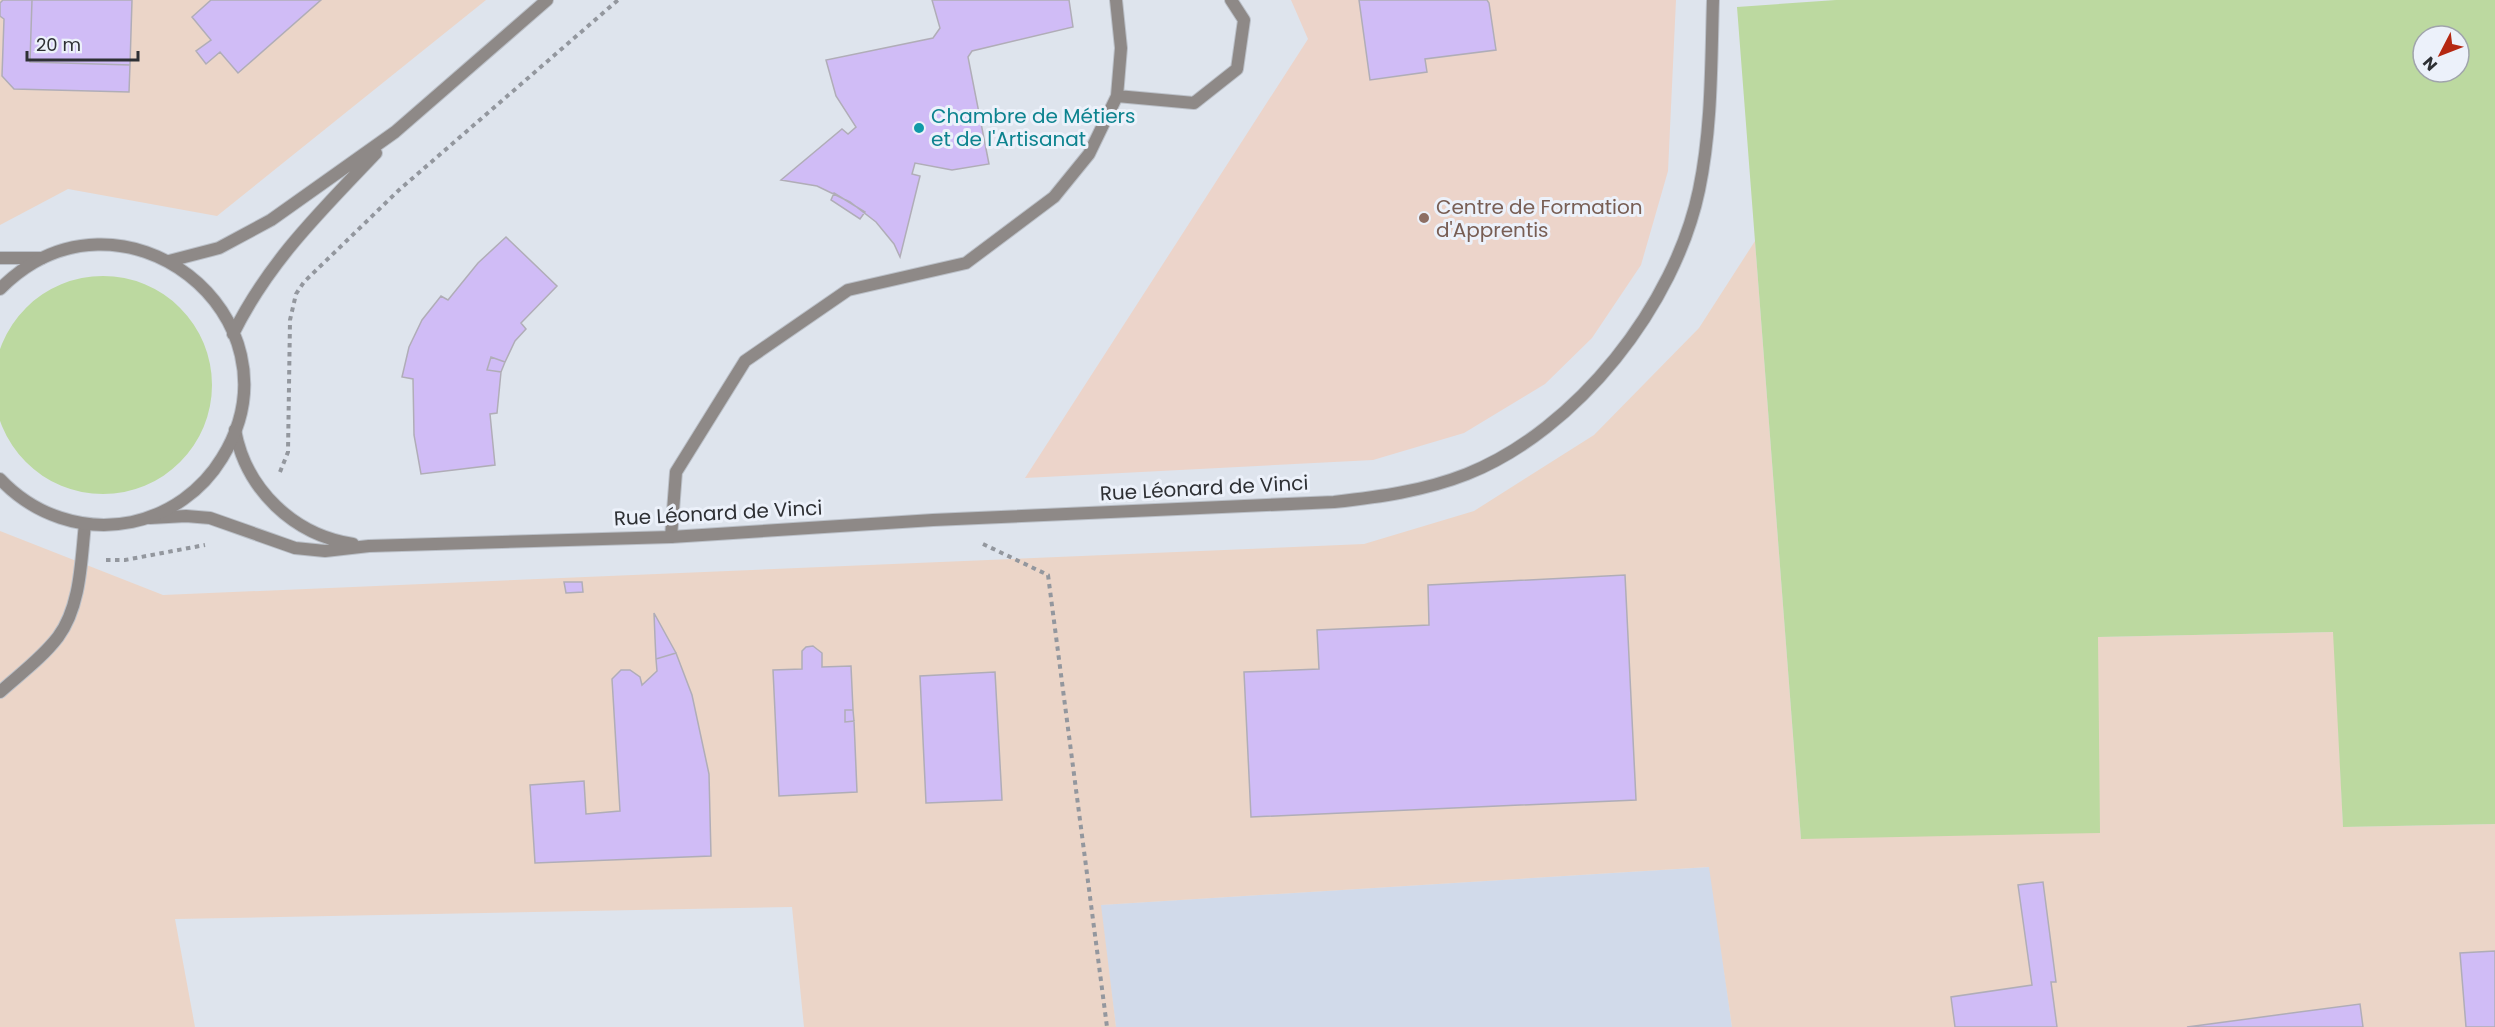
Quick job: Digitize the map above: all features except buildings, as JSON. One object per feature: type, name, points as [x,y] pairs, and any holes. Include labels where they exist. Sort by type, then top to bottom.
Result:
[{"type":"street","points":[[169,261],[204,253],[239,239],[271,220],[395,132],[547,0]]},
{"type":"street","points":[[671,537],[676,472],[745,361],[848,290],[966,263],[1054,197],[1089,154],[1117,96],[1121,48],[1116,0]]},
{"type":"street","points":[[1117,96],[1194,103],[1237,69],[1244,20],[1231,0]]},
{"type":"street","name":"Rue Léonard de Vinci","points":[[146,518],[192,516],[210,518],[295,549],[325,551],[369,546],[671,537],[933,520],[1334,502],[1370,498],[1435,485],[1497,460],[1550,424],[1603,372],[1651,308],[1682,247],[1699,190],[1705,159],[1713,0]]},
{"type":"street","points":[[233,334],[251,300],[281,255],[395,132]]},
{"type":"street","points":[[0,289],[18,273],[42,258],[83,246],[105,244],[141,250],[169,261],[189,274],[208,292],[222,312],[233,334],[241,361],[243,389],[235,430],[218,465],[201,485],[181,501],[146,518],[122,524],[85,524],[45,512],[5,487],[0,479]]},
{"type":"street","points":[[0,258],[42,258]]},
{"type":"street","name":"Rue Léonard de Vinci","points":[[235,430],[243,460],[262,490],[287,516],[302,527],[333,541],[369,546]]},
{"type":"street","points":[[0,692],[42,655],[60,635],[72,609],[85,524]]},
{"type":"path","points":[[262,490],[278,476],[288,452],[290,320],[296,294],[304,282],[399,190],[618,0]]},
{"type":"path","points":[[81,559],[125,560],[226,544],[235,526]]},
{"type":"path","points":[[975,540],[1048,575],[1107,1027]]},
{"type":"shaded area","points":[[0,0],[486,0],[217,216],[68,189],[0,225]]},
{"type":"shaded area","name":"Centre de Formation d'Apprentis","points":[[1291,0],[1676,0],[1668,171],[1641,265],[1592,338],[1545,384],[1464,433],[1373,460],[1025,478],[1308,39]]},
{"type":"shaded area","points":[[1755,241],[1801,839],[2097,637],[2334,632],[2343,827],[2495,824],[2495,1027],[1732,1027],[1709,867],[1101,905],[1116,1027],[804,1027],[792,907],[175,919],[195,1027],[0,1027],[0,531],[163,595],[1364,544],[1474,511],[1594,435],[1699,328]]},
{"type":"shaded area","points":[[1710,867],[1732,1027],[1116,1027],[1100,905]]},
{"type":"green space","points":[[1836,0],[2495,0],[2495,824],[2343,827],[2333,632],[2098,637],[2100,833],[1801,839],[1737,7]]},
{"type":"green space","points":[[92,276],[114,276],[135,280],[155,289],[172,300],[188,316],[208,353],[212,385],[208,417],[204,427],[194,446],[172,470],[135,490],[114,494],[92,494],[71,490],[51,481],[34,470],[18,454],[-2,417],[-6,396],[-6,374],[-2,353],[7,333],[18,316],[34,300],[71,280]]},
{"type":"place","name":"Chambre de Métiers et de l'Artisanat","points":[[919,128]]},
{"type":"place","name":"Centre de Formation d'Apprentis","points":[[1424,218]]}]
